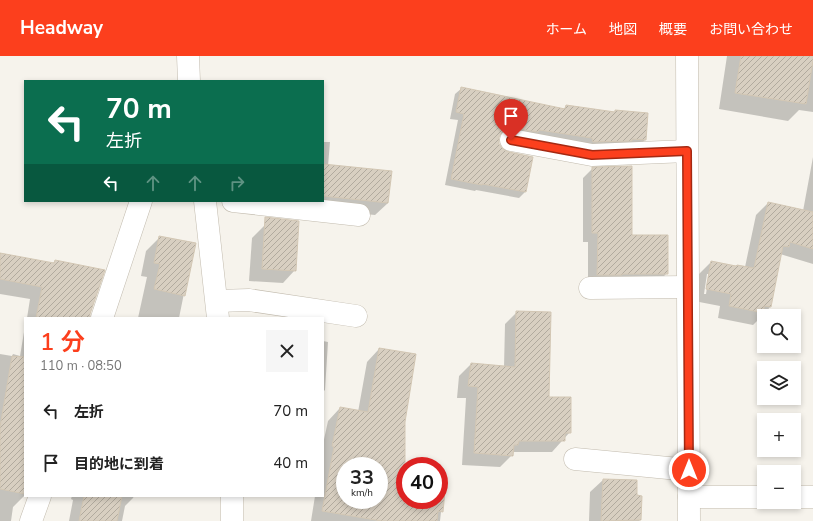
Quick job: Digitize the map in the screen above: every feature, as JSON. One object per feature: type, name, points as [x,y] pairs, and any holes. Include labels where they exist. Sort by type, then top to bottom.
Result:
[{"type":"street","points":[[188,56],[189,80]]},
{"type":"street","points":[[687,56],[689,521]]},
{"type":"street","points":[[511,140],[592,155],[687,151]]},
{"type":"street","points":[[102,317],[141,202]]},
{"type":"street","points":[[205,202],[217,309],[248,300],[356,316]]},
{"type":"street","points":[[243,202],[359,214]]},
{"type":"street","points":[[590,288],[688,287]]},
{"type":"street","points":[[575,459],[689,470]]},
{"type":"street","points":[[31,521],[40,497]]},
{"type":"street","points":[[232,497],[232,521]]},
{"type":"street","points":[[689,497],[757,497]]},
{"type":"street","points":[[801,497],[813,497]]},
{"type":"building","points":[[741,56],[813,56],[806,104],[735,93]]},
{"type":"building","points":[[461,87],[565,109],[566,105],[615,112],[615,110],[648,113],[646,140],[632,139],[632,141],[593,142],[592,138],[539,130],[538,132],[507,128],[499,137],[499,144],[503,149],[509,152],[533,157],[526,192],[451,179],[464,114],[456,112]]},
{"type":"building","points":[[324,164],[392,171],[388,203],[324,196]]},
{"type":"building","points":[[632,166],[632,235],[668,235],[668,274],[597,275],[598,233],[592,233],[592,167]]},
{"type":"building","points":[[768,202],[813,212],[813,249],[790,242],[789,247],[783,246],[771,307],[764,306],[764,309],[757,309],[757,312],[729,306],[731,294],[706,289],[711,261],[754,268]]},
{"type":"building","points":[[265,217],[299,221],[296,271],[262,269]]},
{"type":"building","points":[[159,236],[196,243],[185,296],[154,289],[160,264],[154,263]]},
{"type":"building","points":[[0,253],[54,263],[55,260],[105,270],[90,317],[36,317],[42,287],[0,279]]},
{"type":"building","points":[[516,311],[551,312],[549,397],[571,397],[571,433],[565,433],[565,441],[519,441],[518,445],[514,445],[513,456],[474,453],[478,387],[468,386],[471,363],[515,367]]},
{"type":"building","points":[[379,348],[416,354],[405,422],[405,457],[396,457],[396,509],[443,509],[443,512],[438,511],[437,521],[382,521],[322,511],[334,447],[332,446],[340,407],[368,412]]},
{"type":"building","points":[[12,356],[24,357],[24,494],[0,489],[0,427]]},
{"type":"building","points":[[603,479],[637,480],[637,495],[642,496],[641,520],[601,521]]},
{"type":"building","points":[[84,497],[122,497],[117,521],[79,521]]},
{"type":"route","points":[[511,140],[592,155],[687,151],[689,470]]}]
